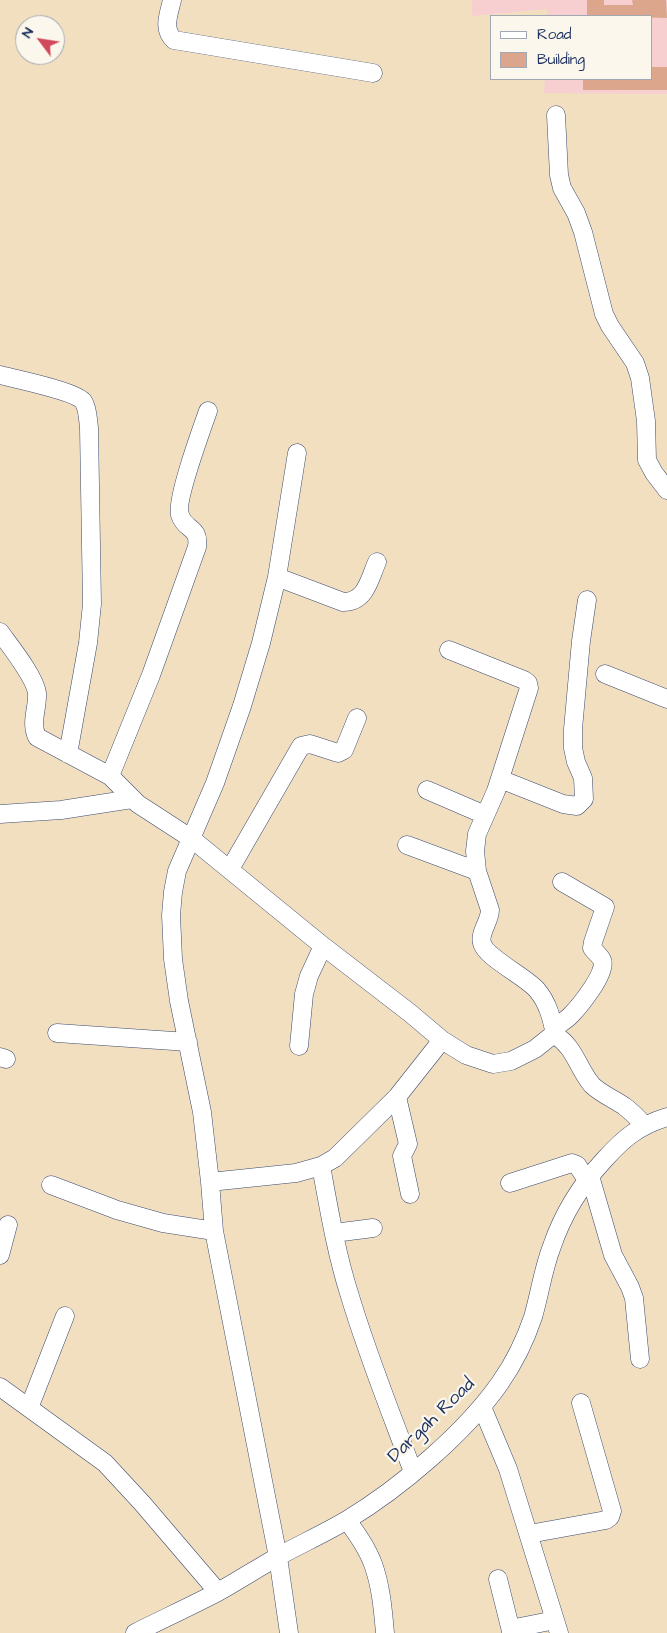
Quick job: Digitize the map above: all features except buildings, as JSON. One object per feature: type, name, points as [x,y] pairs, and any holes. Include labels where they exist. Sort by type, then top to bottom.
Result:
[{"type":"street","points":[[172,0],[166,28],[169,36],[174,40],[373,73]]},
{"type":"street","points":[[556,115],[557,159],[562,188],[576,213],[583,232],[604,314],[635,363],[640,378],[646,421],[648,460],[654,473],[667,490]]},
{"type":"street","points":[[0,375],[72,394],[83,401],[86,409],[89,428],[92,604],[88,643],[68,754]]},
{"type":"street","points":[[110,776],[151,674],[197,546],[198,538],[194,530],[186,525],[179,515],[179,504],[193,454],[208,411]]},
{"type":"street","points":[[289,1633],[278,1557],[214,1231],[202,1112],[179,1001],[173,959],[171,915],[177,871],[215,783],[242,706],[261,643],[277,577],[297,452]]},
{"type":"street","points":[[277,577],[343,602],[353,602],[362,596],[377,562]]},
{"type":"street","points":[[500,779],[563,804],[577,806],[584,799],[583,778],[576,762],[573,748],[573,730],[580,641],[587,600]]},
{"type":"street","points":[[0,632],[34,683],[36,693],[34,731],[37,736],[110,776],[132,799],[151,814],[192,839],[442,1040],[466,1055],[493,1064],[511,1061],[535,1049],[550,1037],[568,1018],[597,980],[603,966],[603,960],[592,948],[604,907],[562,882]]},
{"type":"street","points":[[448,650],[524,680],[528,683],[529,688],[500,779],[477,834],[475,851],[477,871],[490,910],[490,916],[481,940],[482,946],[535,988],[543,998],[552,1018],[555,1032],[571,1049],[594,1087],[635,1114],[644,1125]]},
{"type":"street","points":[[605,674],[667,699]]},
{"type":"street","points":[[230,869],[301,746],[310,744],[340,753],[344,750],[357,718]]},
{"type":"street","points":[[427,790],[485,815]]},
{"type":"street","points":[[0,814],[61,810],[132,799]]},
{"type":"street","points":[[407,844],[477,871]]},
{"type":"street","points":[[299,1046],[304,994],[309,976],[323,946]]},
{"type":"street","points":[[56,1033],[188,1042]]},
{"type":"street","points":[[210,1182],[296,1173],[321,1166],[335,1158],[397,1096],[442,1040]]},
{"type":"street","points":[[397,1096],[408,1144],[402,1156],[410,1194]]},
{"type":"street","name":"Dargah Road","points":[[135,1633],[218,1592],[347,1520],[413,1472],[437,1451],[482,1407],[520,1351],[533,1317],[554,1240],[570,1205],[589,1178],[623,1140],[644,1125],[667,1117]]},
{"type":"street","points":[[510,1183],[572,1163],[577,1164],[589,1178],[613,1255],[634,1298],[640,1359]]},
{"type":"street","points":[[321,1166],[348,1292],[413,1472]]},
{"type":"street","points":[[51,1186],[117,1210],[154,1220],[214,1231]]},
{"type":"street","points":[[0,1255],[8,1225]]},
{"type":"street","points":[[334,1233],[372,1228]]},
{"type":"street","points":[[29,1408],[65,1316]]},
{"type":"street","points":[[0,1387],[105,1464],[142,1503],[218,1592]]},
{"type":"street","points":[[529,1534],[606,1520],[610,1517],[612,1511],[581,1403]]},
{"type":"street","points":[[482,1407],[508,1469],[557,1626],[514,1628],[511,1632]]},
{"type":"street","points":[[347,1520],[362,1541],[379,1582],[385,1633]]},
{"type":"street","points":[[498,1579],[511,1632]]},
{"type":"shaded area","points":[[472,0],[667,0],[667,94],[544,93],[545,80],[652,80],[652,15],[547,15],[547,9],[472,16]]}]
